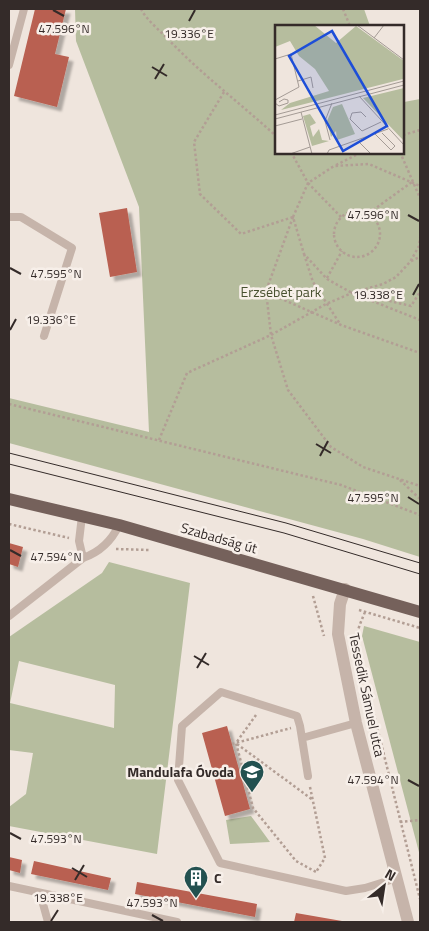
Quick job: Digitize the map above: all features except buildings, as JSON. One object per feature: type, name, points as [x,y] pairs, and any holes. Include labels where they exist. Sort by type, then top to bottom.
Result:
[{"type":"main road","name":"Szabadság út","points":[[9,499],[119,525],[420,612]]},
{"type":"street","name":"Tessedik Sámuel utca","points":[[345,589],[340,604],[338,634],[356,723],[408,922]]},
{"type":"lane","points":[[9,65],[24,9]]},
{"type":"lane","points":[[9,217],[21,217],[72,248],[44,336]]},
{"type":"lane","points":[[82,516],[79,541],[83,558]]},
{"type":"lane","points":[[9,616],[83,558],[96,553],[105,546],[113,538],[119,525]]},
{"type":"lane","points":[[308,776],[300,726],[296,716],[221,692],[182,726],[178,780],[220,863],[314,885],[353,891],[397,878]]},
{"type":"lane","points":[[302,738],[356,723]]},
{"type":"lane","points":[[9,886],[149,919],[177,922]]},
{"type":"lane","points":[[40,893],[48,922]]},
{"type":"path","points":[[141,9],[185,57],[275,135]]},
{"type":"path","points":[[343,9],[350,25]]},
{"type":"path","points":[[224,92],[194,142],[200,194],[241,234],[293,217]]},
{"type":"path","points":[[404,135],[420,130]]},
{"type":"path","points":[[292,154],[308,183],[341,217]]},
{"type":"path","points":[[358,154],[334,166],[308,183],[293,217],[266,291],[271,334],[288,390],[331,447],[363,467],[420,486]]},
{"type":"path","points":[[401,154],[420,198]]},
{"type":"path","points":[[334,166],[369,164],[420,186]]},
{"type":"path","points":[[368,213],[412,182]]},
{"type":"path","points":[[360,211],[368,213],[379,226],[378,244],[366,255],[357,257],[349,255],[336,244],[334,234],[336,225],[341,217],[350,212],[360,211]]},
{"type":"path","points":[[293,217],[313,282],[341,325]]},
{"type":"path","points":[[159,440],[187,373],[271,334],[326,304],[352,293],[383,284],[396,276],[410,262],[419,246],[420,238]]},
{"type":"path","points":[[327,279],[342,251]]},
{"type":"path","points":[[304,254],[327,279],[352,293],[420,320]]},
{"type":"path","points":[[410,262],[420,257]]},
{"type":"path","points":[[266,291],[341,325],[420,353]]},
{"type":"path","points":[[352,293],[412,306],[420,292]]},
{"type":"path","points":[[9,404],[341,485],[420,515]]},
{"type":"path","points":[[399,479],[420,500]]},
{"type":"path","points":[[9,524],[79,541]]},
{"type":"path","points":[[105,546],[118,549],[156,551]]},
{"type":"path","points":[[420,628],[365,612],[356,639],[420,899]]},
{"type":"path","points":[[236,743],[263,706]]},
{"type":"path","points":[[232,744],[300,726]]},
{"type":"path","points":[[236,743],[313,800]]},
{"type":"path","points":[[236,743],[253,808],[296,861],[316,872]]},
{"type":"path","points":[[308,776],[325,858],[316,872],[314,885]]},
{"type":"path","points":[[400,822],[420,820]]},
{"type":"green space","name":"Erzsébet park","points":[[75,9],[364,9],[370,25],[275,25],[275,154],[404,154],[404,102],[420,99],[420,557],[363,539],[9,443],[9,398],[149,432],[139,207],[76,41]]},
{"type":"green space","points":[[109,562],[190,583],[157,854],[9,826],[9,807],[26,794],[33,753],[9,750],[9,637],[102,573]],"holes":[[[19,661],[115,685],[114,728],[10,703]]]},
{"type":"green space","points":[[364,626],[420,642],[420,856],[362,636]]},
{"type":"green space","points":[[251,816],[270,842],[230,844],[226,820]]},
{"type":"tram line","points":[[9,453],[286,523],[420,563]]},
{"type":"tram line","points":[[9,464],[284,533],[420,574]]},
{"type":"place","name":"Mandulafa Óvoda","points":[[252,793]]},
{"type":"place","name":"C","points":[[196,899]]}]
